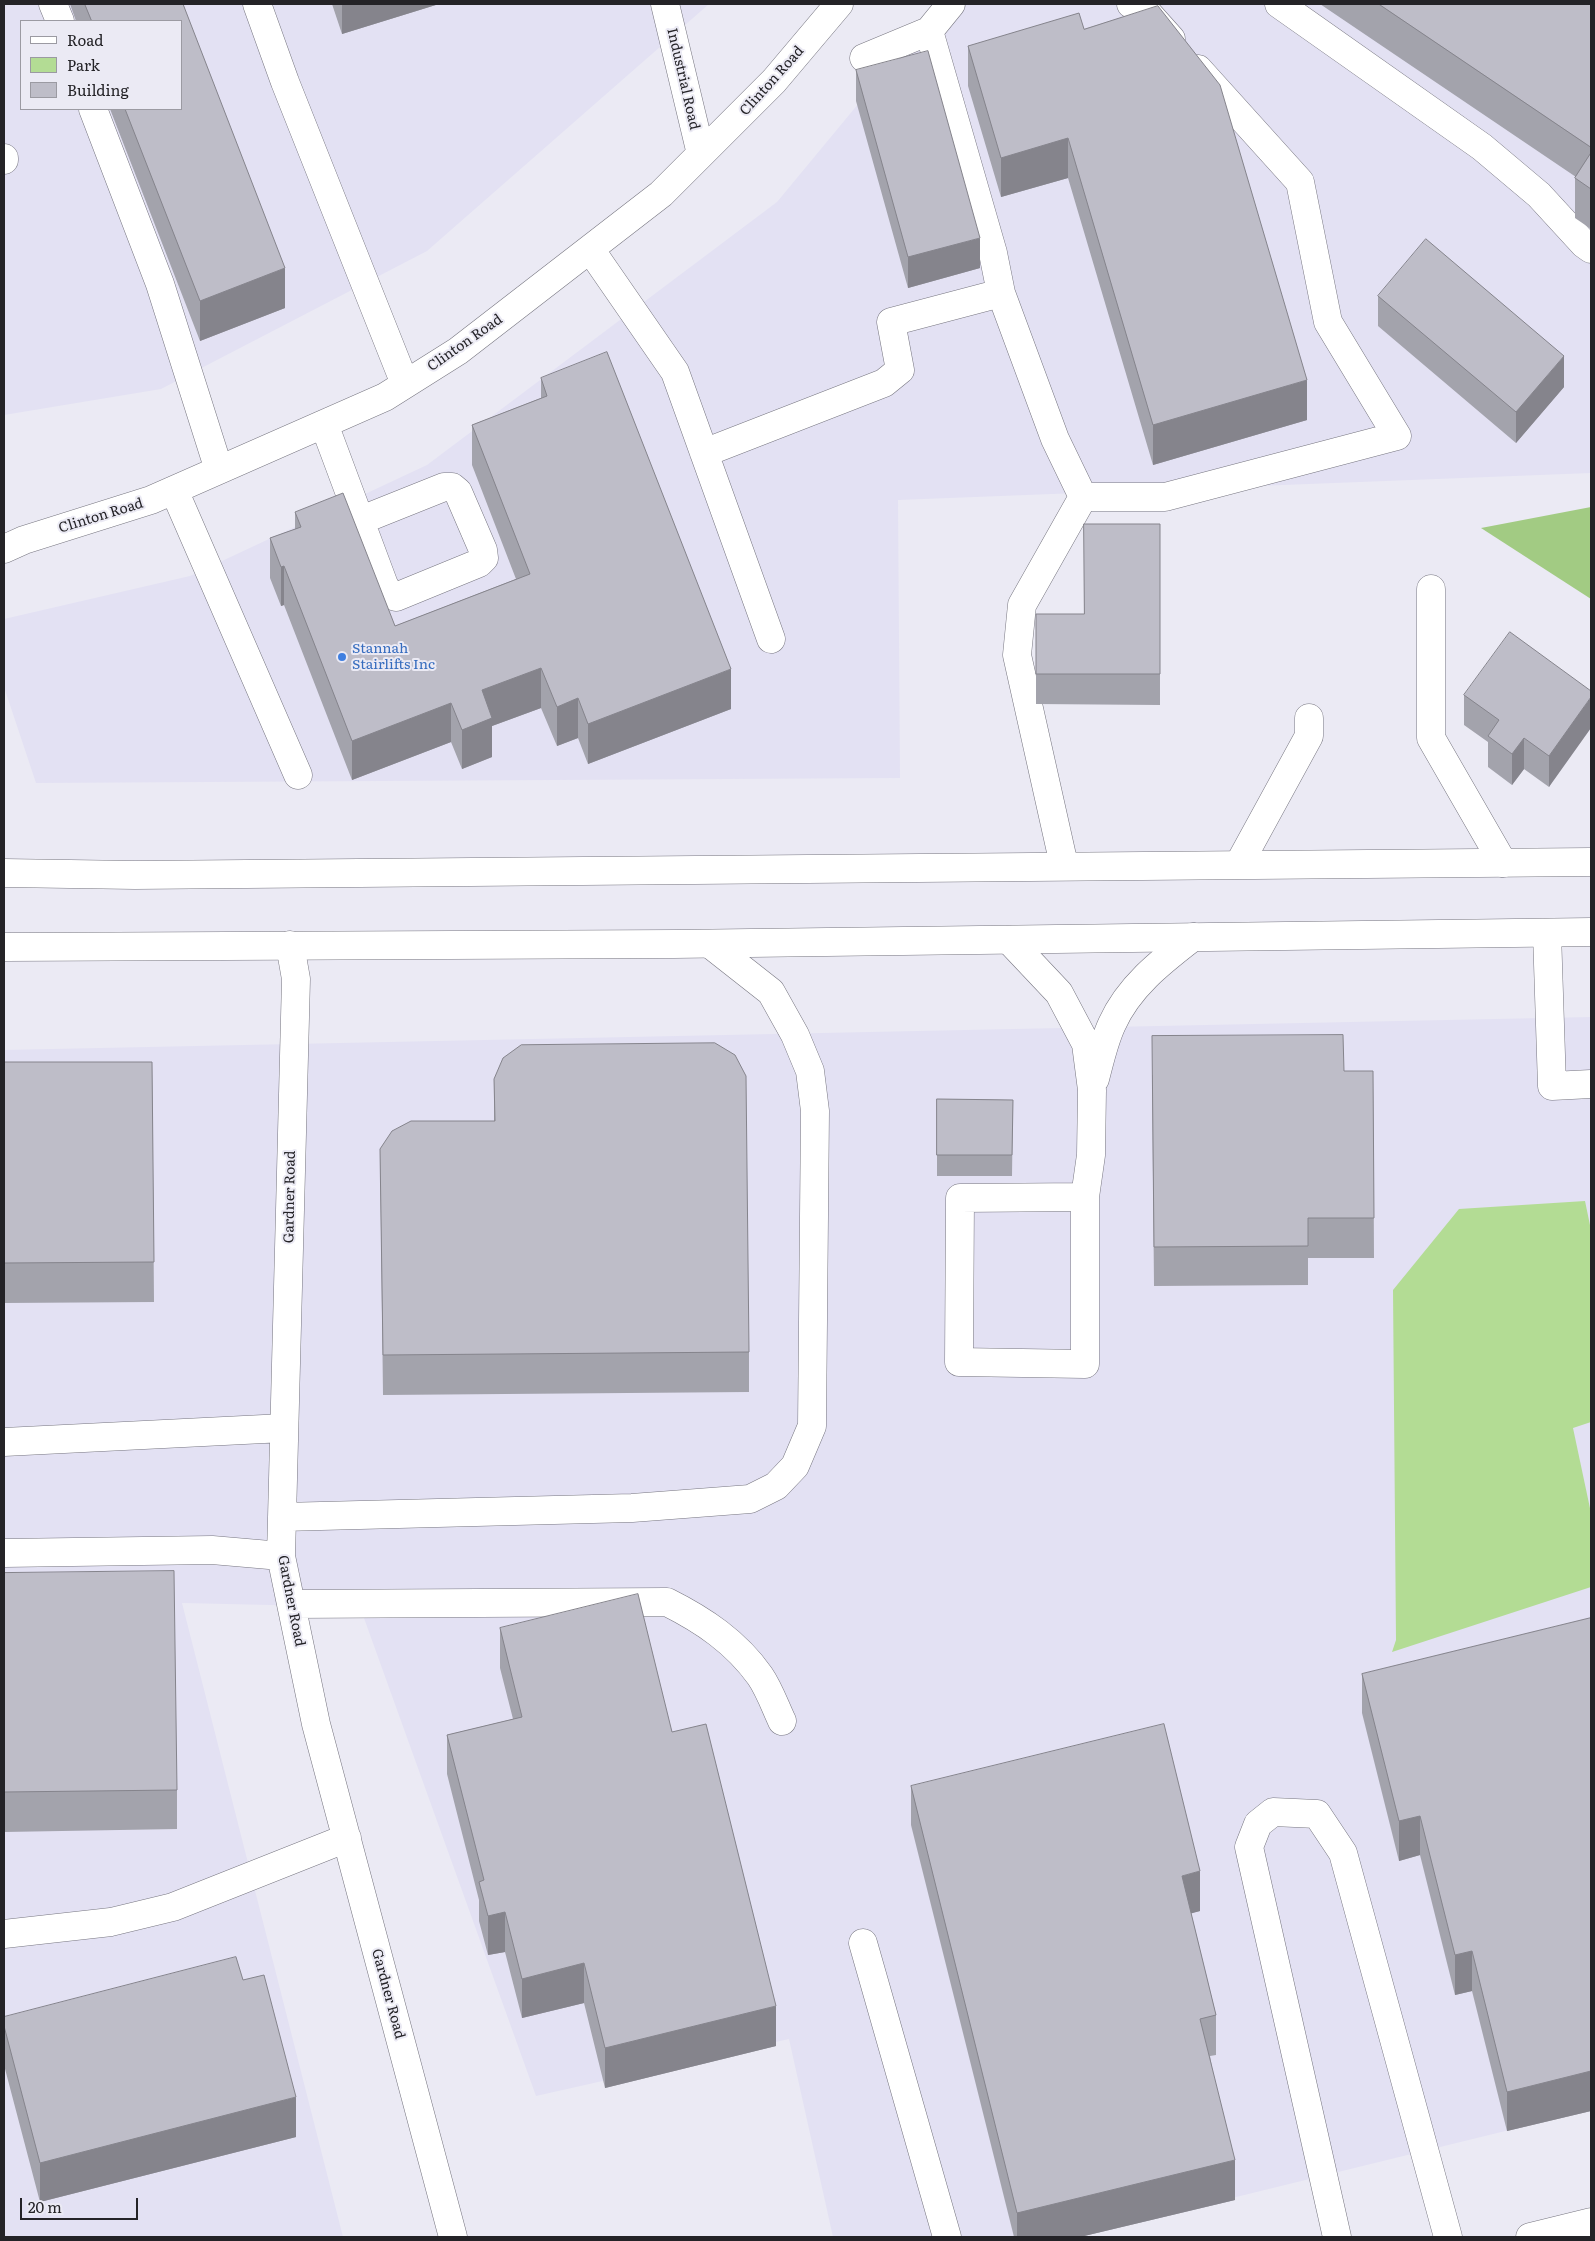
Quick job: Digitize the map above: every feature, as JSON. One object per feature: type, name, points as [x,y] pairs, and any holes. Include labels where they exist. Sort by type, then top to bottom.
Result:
[{"type":"main road","points":[[53,4],[60,20]]},
{"type":"main road","points":[[257,4],[285,82],[405,384]]},
{"type":"main road","name":"Industrial Road","points":[[665,4],[702,154]]},
{"type":"main road","name":"Clinton Road","points":[[4,549],[24,540],[151,500],[174,490],[385,397],[458,351],[661,194],[774,81],[839,4]]},
{"type":"main road","points":[[864,58],[929,32],[952,4]]},
{"type":"main road","points":[[1083,497],[1165,497],[1396,436],[1328,322],[1300,182],[1145,10],[1131,4]]},
{"type":"main road","points":[[1279,4],[1482,147],[1539,195],[1584,244],[1591,249]]},
{"type":"main road","points":[[929,32],[993,253],[1001,293],[1055,439],[1083,497]]},
{"type":"main road","points":[[93,110],[160,284],[219,470]]},
{"type":"main road","points":[[590,249],[675,372],[771,639]]},
{"type":"main road","points":[[704,452],[884,383],[900,370],[891,322],[1001,293]]},
{"type":"main road","points":[[324,424],[359,520],[384,586],[390,595],[396,597],[479,563],[484,558],[484,550],[458,492],[452,487],[444,487],[359,520]]},
{"type":"main road","points":[[174,490],[298,775]]},
{"type":"main road","points":[[1064,865],[1017,655],[1022,606],[1083,497]]},
{"type":"main road","points":[[1431,589],[1432,738],[1503,863]]},
{"type":"main road","points":[[1239,864],[1309,736],[1309,718]]},
{"type":"main road","points":[[4,861],[135,875]]},
{"type":"main road","points":[[4,873],[135,875],[1064,865],[1591,862]]},
{"type":"main road","points":[[1547,932],[1552,1086],[1591,1084]]},
{"type":"main road","points":[[4,947],[710,944],[1591,932]]},
{"type":"main road","points":[[1092,1090],[1112,1022],[1130,994],[1159,962],[1194,937]]},
{"type":"main road","points":[[1009,940],[1059,992],[1086,1044],[1092,1090],[1092,1154],[1085,1197],[1085,1364],[960,1362],[960,1198],[1085,1197]]},
{"type":"main road","points":[[282,1517],[632,1508],[750,1498],[776,1486],[795,1466],[812,1426],[816,1111],[810,1071],[795,1035],[771,992],[710,944]]},
{"type":"main road","name":"Gardner Road","points":[[290,945],[296,979],[281,1556],[316,1724],[453,2237]]},
{"type":"main road","points":[[4,1442],[284,1428]]},
{"type":"main road","points":[[4,1553],[212,1550],[281,1556]]},
{"type":"main road","points":[[291,1604],[667,1602],[698,1618],[734,1646],[761,1676],[782,1721]]},
{"type":"main road","points":[[1337,2237],[1250,1847],[1258,1824],[1273,1812],[1317,1814],[1343,1852],[1448,2237]]},
{"type":"main road","points":[[4,1934],[111,1922],[173,1907],[347,1838]]},
{"type":"main road","points":[[864,1943],[947,2237]]},
{"type":"main road","points":[[1530,2237],[1591,2222]]},
{"type":"shaded area","points":[[4,4],[709,4],[427,251],[161,389],[4,415]]},
{"type":"shaded area","points":[[941,4],[1591,4],[1591,473],[898,500],[900,778],[36,783],[4,687],[4,619],[190,576],[427,465],[777,202]]},
{"type":"shaded area","points":[[1591,1017],[1591,2110],[1073,2237],[833,2237],[789,2039],[536,2096],[360,1607],[182,1603],[343,2237],[4,2237],[4,1050]]},
{"type":"green space","points":[[1591,507],[1591,599],[1481,528]]},
{"type":"green space","points":[[1585,1201],[1591,1230],[1591,1422],[1573,1428],[1591,1513],[1591,1587],[1392,1652],[1396,1640],[1393,1290],[1459,1209]]},
{"type":"building","points":[[85,4],[183,4],[285,268],[200,301],[125,110],[182,110],[182,20],[92,20]]},
{"type":"building","points":[[1379,4],[1591,4],[1591,147]]},
{"type":"building","points":[[1158,6],[1220,85],[1307,380],[1153,425],[1068,138],[1001,158],[968,46],[1079,13],[1084,29]]},
{"type":"building","points":[[928,51],[980,238],[908,257],[856,70]]},
{"type":"building","points":[[1591,153],[1591,189],[1575,178]]},
{"type":"building","points":[[1426,239],[1564,356],[1516,412],[1378,296]]},
{"type":"building","points":[[607,352],[731,669],[588,724],[578,698],[557,707],[541,668],[482,690],[492,718],[462,730],[451,703],[352,741],[284,566],[281,567],[270,538],[301,527],[295,512],[343,493],[395,626],[530,574],[472,425],[547,396],[541,378]]},
{"type":"building","points":[[1084,524],[1160,524],[1160,674],[1036,674],[1036,614],[1084,614]]},
{"type":"building","points":[[1510,632],[1591,691],[1591,697],[1549,756],[1524,738],[1512,754],[1488,736],[1499,720],[1464,695]]},
{"type":"building","points":[[1343,1035],[1344,1071],[1373,1071],[1374,1218],[1308,1218],[1308,1246],[1154,1247],[1152,1036]]},
{"type":"building","points":[[715,1043],[735,1055],[746,1076],[749,1352],[383,1355],[380,1149],[392,1131],[411,1121],[495,1121],[494,1079],[503,1058],[521,1045]]},
{"type":"building","points":[[4,1062],[152,1062],[154,1262],[4,1263]]},
{"type":"building","points":[[937,1099],[1013,1100],[1012,1155],[937,1155]]},
{"type":"building","points":[[174,1571],[177,1790],[4,1792],[4,1573]]},
{"type":"building","points":[[638,1594],[672,1732],[706,1724],[776,2006],[605,2048],[584,1963],[522,1979],[505,1912],[488,1916],[479,1882],[484,1880],[447,1735],[522,1717],[500,1628]]},
{"type":"building","points":[[1591,1618],[1591,2071],[1507,2092],[1472,1951],[1455,1955],[1420,1816],[1399,1821],[1362,1674]]},
{"type":"building","points":[[1164,1724],[1200,1871],[1182,1876],[1216,2015],[1200,2019],[1235,2160],[1017,2213],[911,1786]]},
{"type":"building","points":[[236,1957],[243,1980],[264,1975],[296,2097],[40,2163],[4,2026],[4,2017]]},
{"type":"place","name":"Stannah Stairlifts Inc","points":[[342,657]]}]
